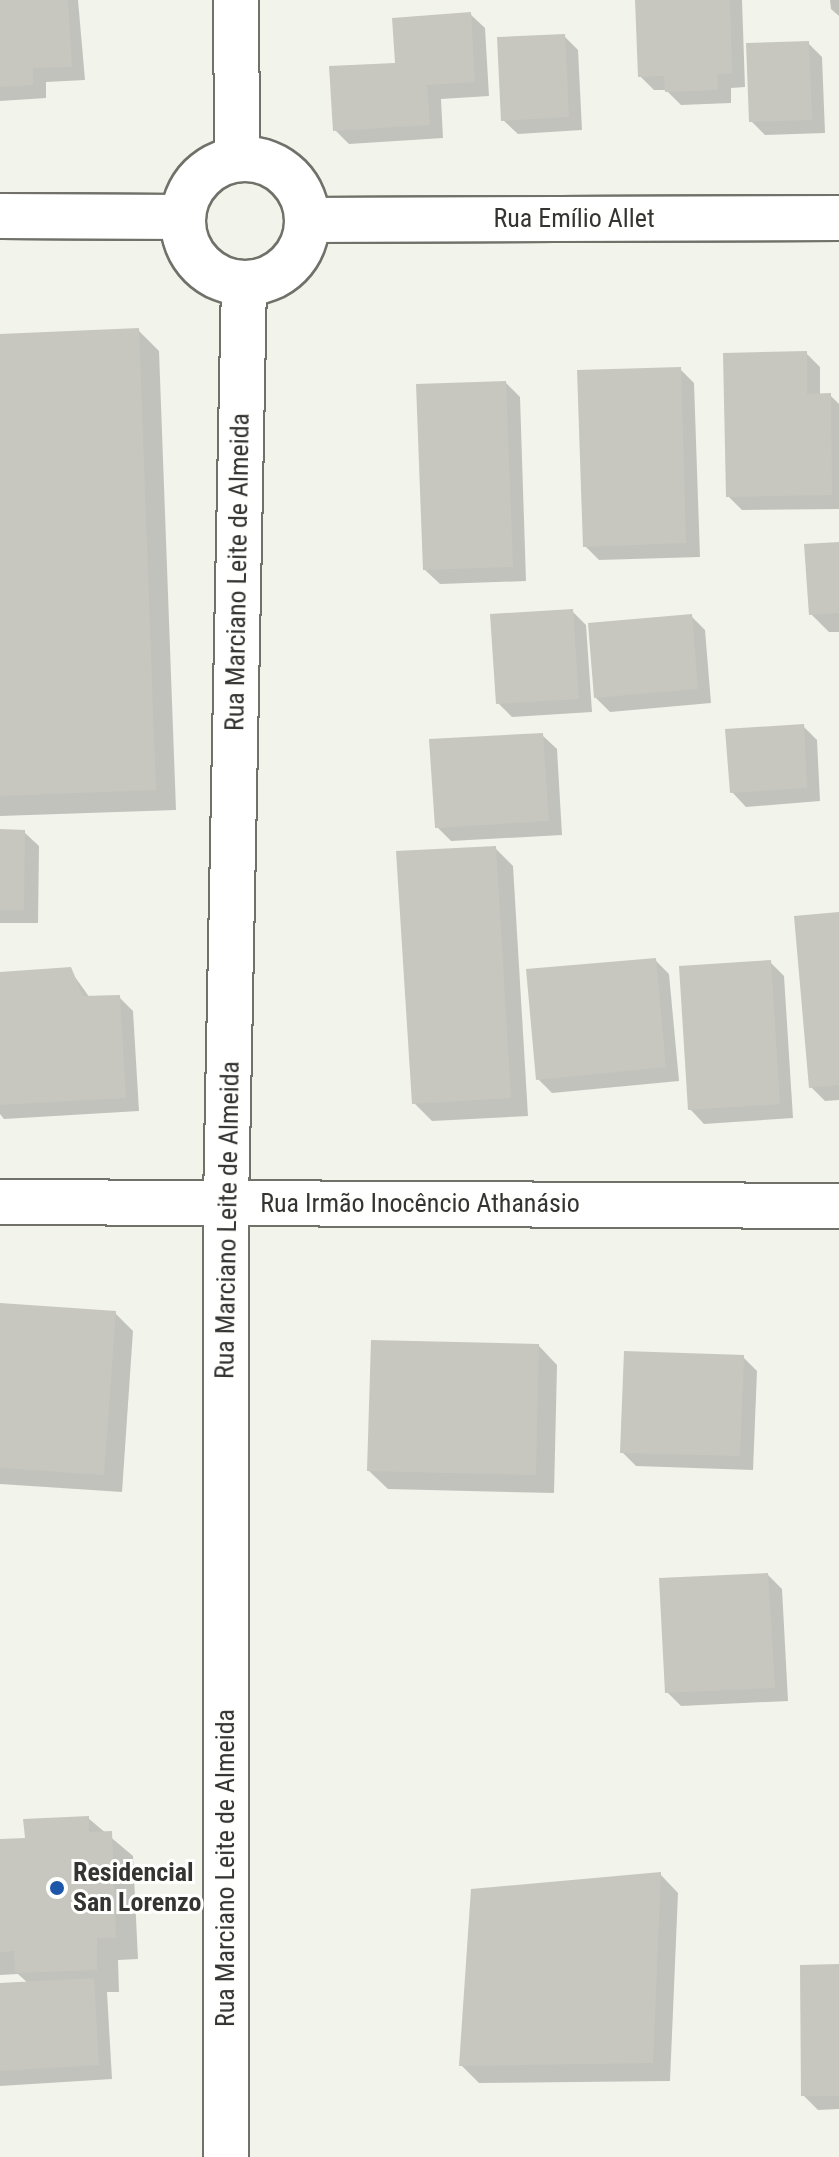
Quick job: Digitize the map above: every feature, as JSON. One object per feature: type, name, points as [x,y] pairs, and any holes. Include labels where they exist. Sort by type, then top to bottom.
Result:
[{"type":"street","points":[[236,0],[237,159]]},
{"type":"street","points":[[237,159],[278,168],[304,199],[308,220],[296,258],[263,281],[244,283],[224,280],[206,270],[184,236],[183,217],[200,179],[237,159]]},
{"type":"street","points":[[0,216],[183,217]]},
{"type":"street","name":"Rua Emílio Allet","points":[[308,220],[839,218]]},
{"type":"street","name":"Rua Marciano Leite de Almeida","points":[[226,2157],[226,1203],[244,283]]},
{"type":"street","name":"Rua Irmão Inocêncio Athanásio","points":[[0,1202],[839,1206]]},
{"type":"building","points":[[0,0],[68,0],[72,67],[33,68],[33,85],[0,87]]},
{"type":"building","points":[[635,0],[730,0],[732,73],[717,74],[718,90],[665,92],[664,76],[638,77]]},
{"type":"building","points":[[471,12],[475,82],[427,85],[430,125],[333,131],[329,66],[395,63],[392,18]]},
{"type":"building","points":[[565,34],[569,117],[501,121],[497,37]]},
{"type":"building","points":[[809,41],[812,120],[749,122],[746,43]]},
{"type":"building","points":[[139,328],[156,790],[0,796],[0,334]]},
{"type":"building","points":[[807,351],[807,394],[831,393],[832,495],[726,497],[723,353]]},
{"type":"building","points":[[681,367],[686,543],[583,547],[577,370]]},
{"type":"building","points":[[506,381],[513,567],[423,570],[416,384]]},
{"type":"building","points":[[839,542],[839,613],[809,615],[804,544]]},
{"type":"building","points":[[573,609],[579,699],[496,704],[490,614]]},
{"type":"building","points":[[692,614],[698,689],[594,698],[588,623]]},
{"type":"building","points":[[804,724],[807,788],[730,793],[725,729]]},
{"type":"building","points":[[543,733],[549,821],[435,828],[429,739]]},
{"type":"building","points":[[0,829],[25,830],[24,910],[0,910]]},
{"type":"building","points":[[496,846],[511,1098],[412,1104],[396,851]]},
{"type":"building","points":[[839,912],[839,1085],[809,1088],[794,916]]},
{"type":"building","points":[[656,958],[666,1067],[536,1080],[526,969]]},
{"type":"building","points":[[771,960],[780,1104],[688,1110],[679,966]]},
{"type":"building","points":[[71,967],[83,996],[120,995],[126,1098],[0,1105],[0,972]]},
{"type":"building","points":[[0,1303],[116,1311],[104,1475],[0,1468]]},
{"type":"building","points":[[371,1340],[539,1344],[536,1475],[367,1471]]},
{"type":"building","points":[[624,1351],[744,1355],[740,1456],[620,1453]]},
{"type":"building","points":[[768,1573],[775,1688],[665,1693],[659,1578]]},
{"type":"building","name":"Residencial San Lorenzo","points":[[89,1816],[89,1832],[112,1831],[116,1938],[97,1938],[97,1970],[15,1973],[14,1951],[0,1952],[0,1839],[25,1838],[23,1819]]},
{"type":"building","points":[[661,1872],[653,2063],[459,2066],[471,1889]]},
{"type":"building","points":[[839,1964],[839,2096],[801,2096],[800,1965]]},
{"type":"building","points":[[94,1978],[99,2065],[0,2071],[0,1983]]},
{"type":"place","name":"Residencial San Lorenzo","points":[[57,1888]]}]
